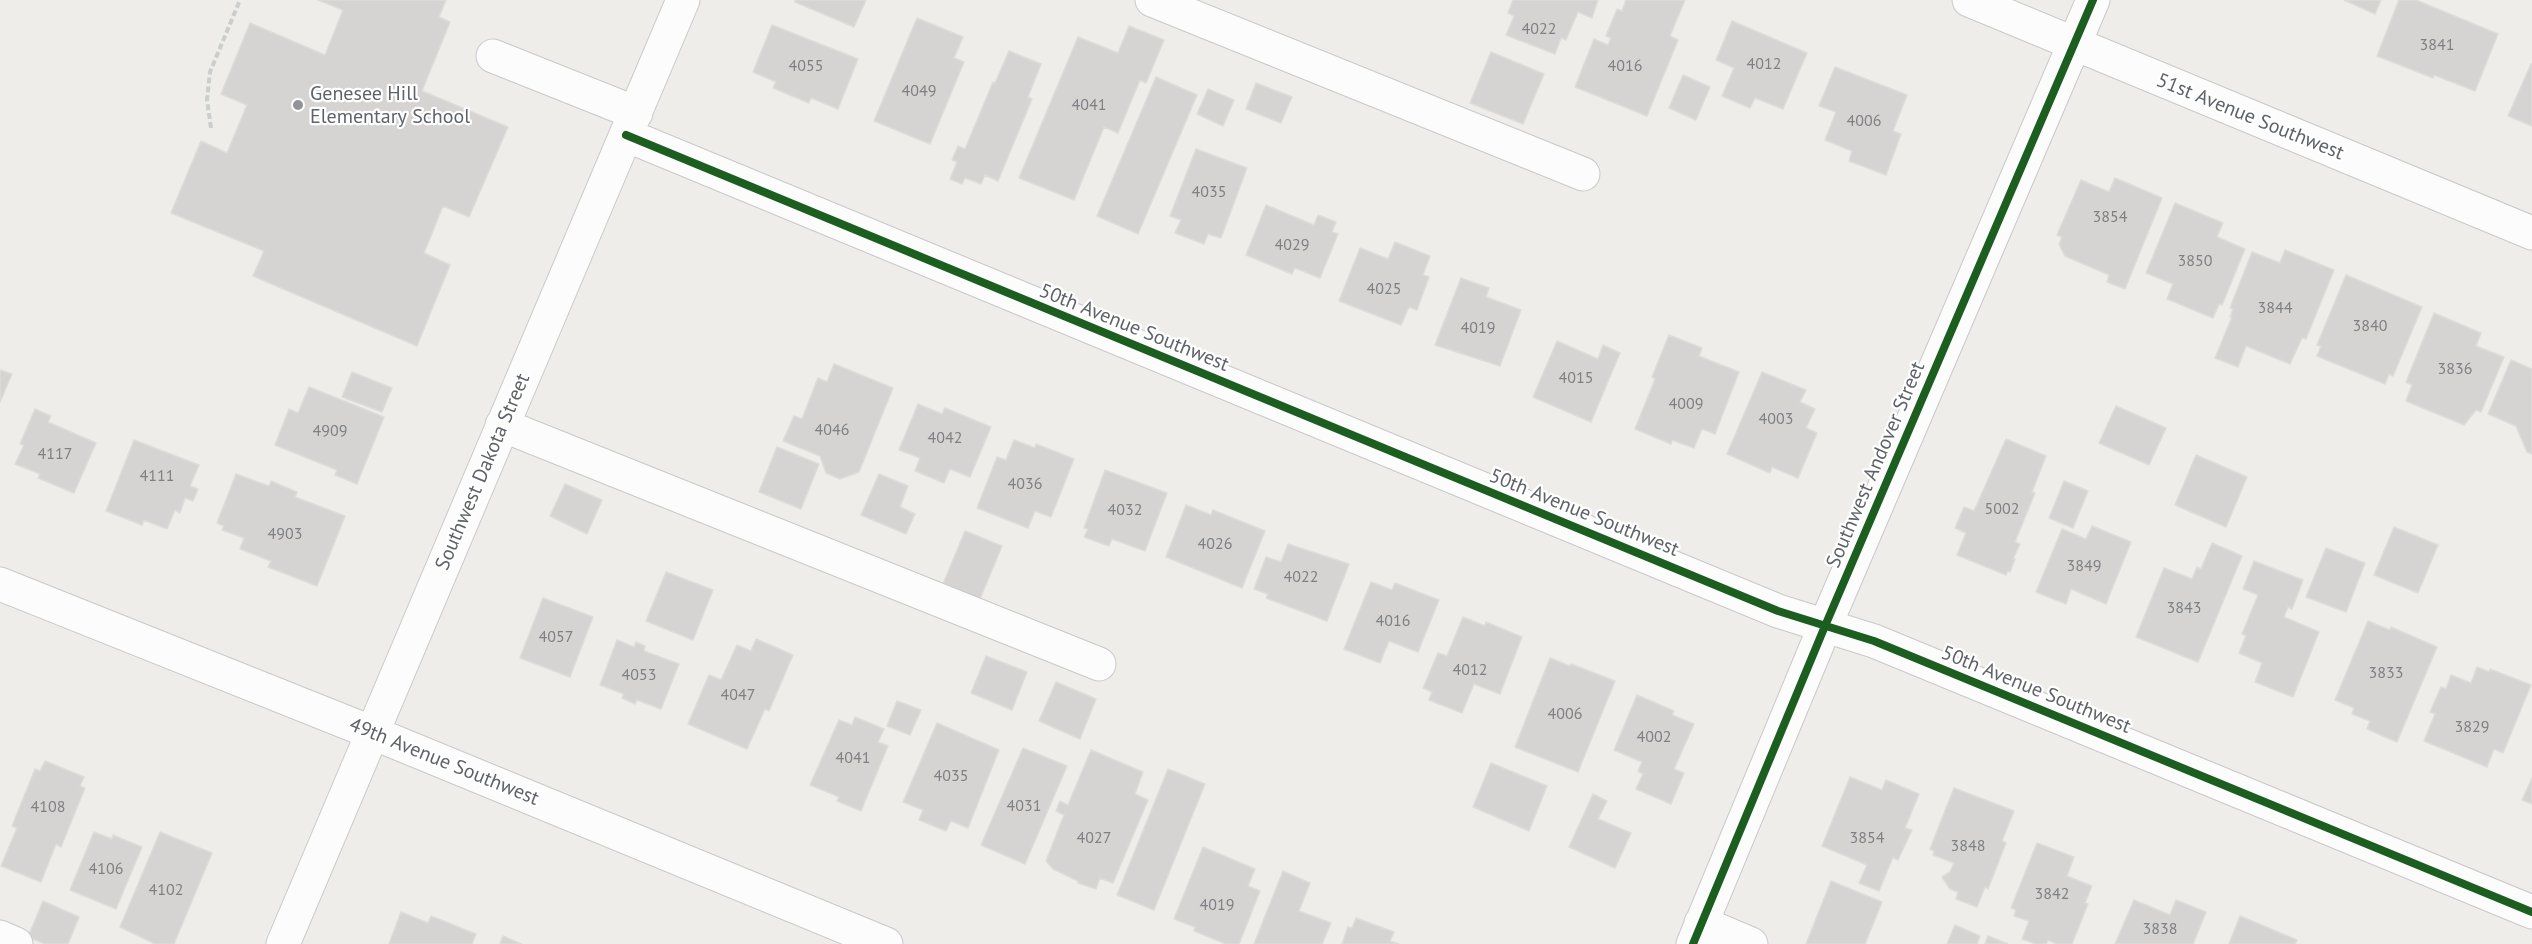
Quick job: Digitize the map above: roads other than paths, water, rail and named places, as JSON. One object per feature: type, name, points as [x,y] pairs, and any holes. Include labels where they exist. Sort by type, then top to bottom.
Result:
[{"type":"street","name":"Southwest Dakota Street","points":[[283,944],[683,0]]},
{"type":"street","points":[[1152,0],[1583,174]]},
{"type":"street","name":"51st Avenue Southwest","points":[[1969,0],[2532,233]]},
{"type":"street","name":"Southwest Andover Street","points":[[1697,934],[1825,626],[2093,0]]},
{"type":"street","name":"50th Avenue Southwest","points":[[493,56],[631,124],[1778,611],[1874,641],[2532,912]]},
{"type":"street","points":[[502,425],[1099,664]]},
{"type":"street","name":"49th Avenue Southwest","points":[[0,584],[373,733],[886,944]]},
{"type":"street","points":[[1697,934],[1751,944]]},
{"type":"street","points":[[0,937],[16,944]]},
{"type":"place","name":"Genesee Hill Elementary School","points":[[298,105]]}]
